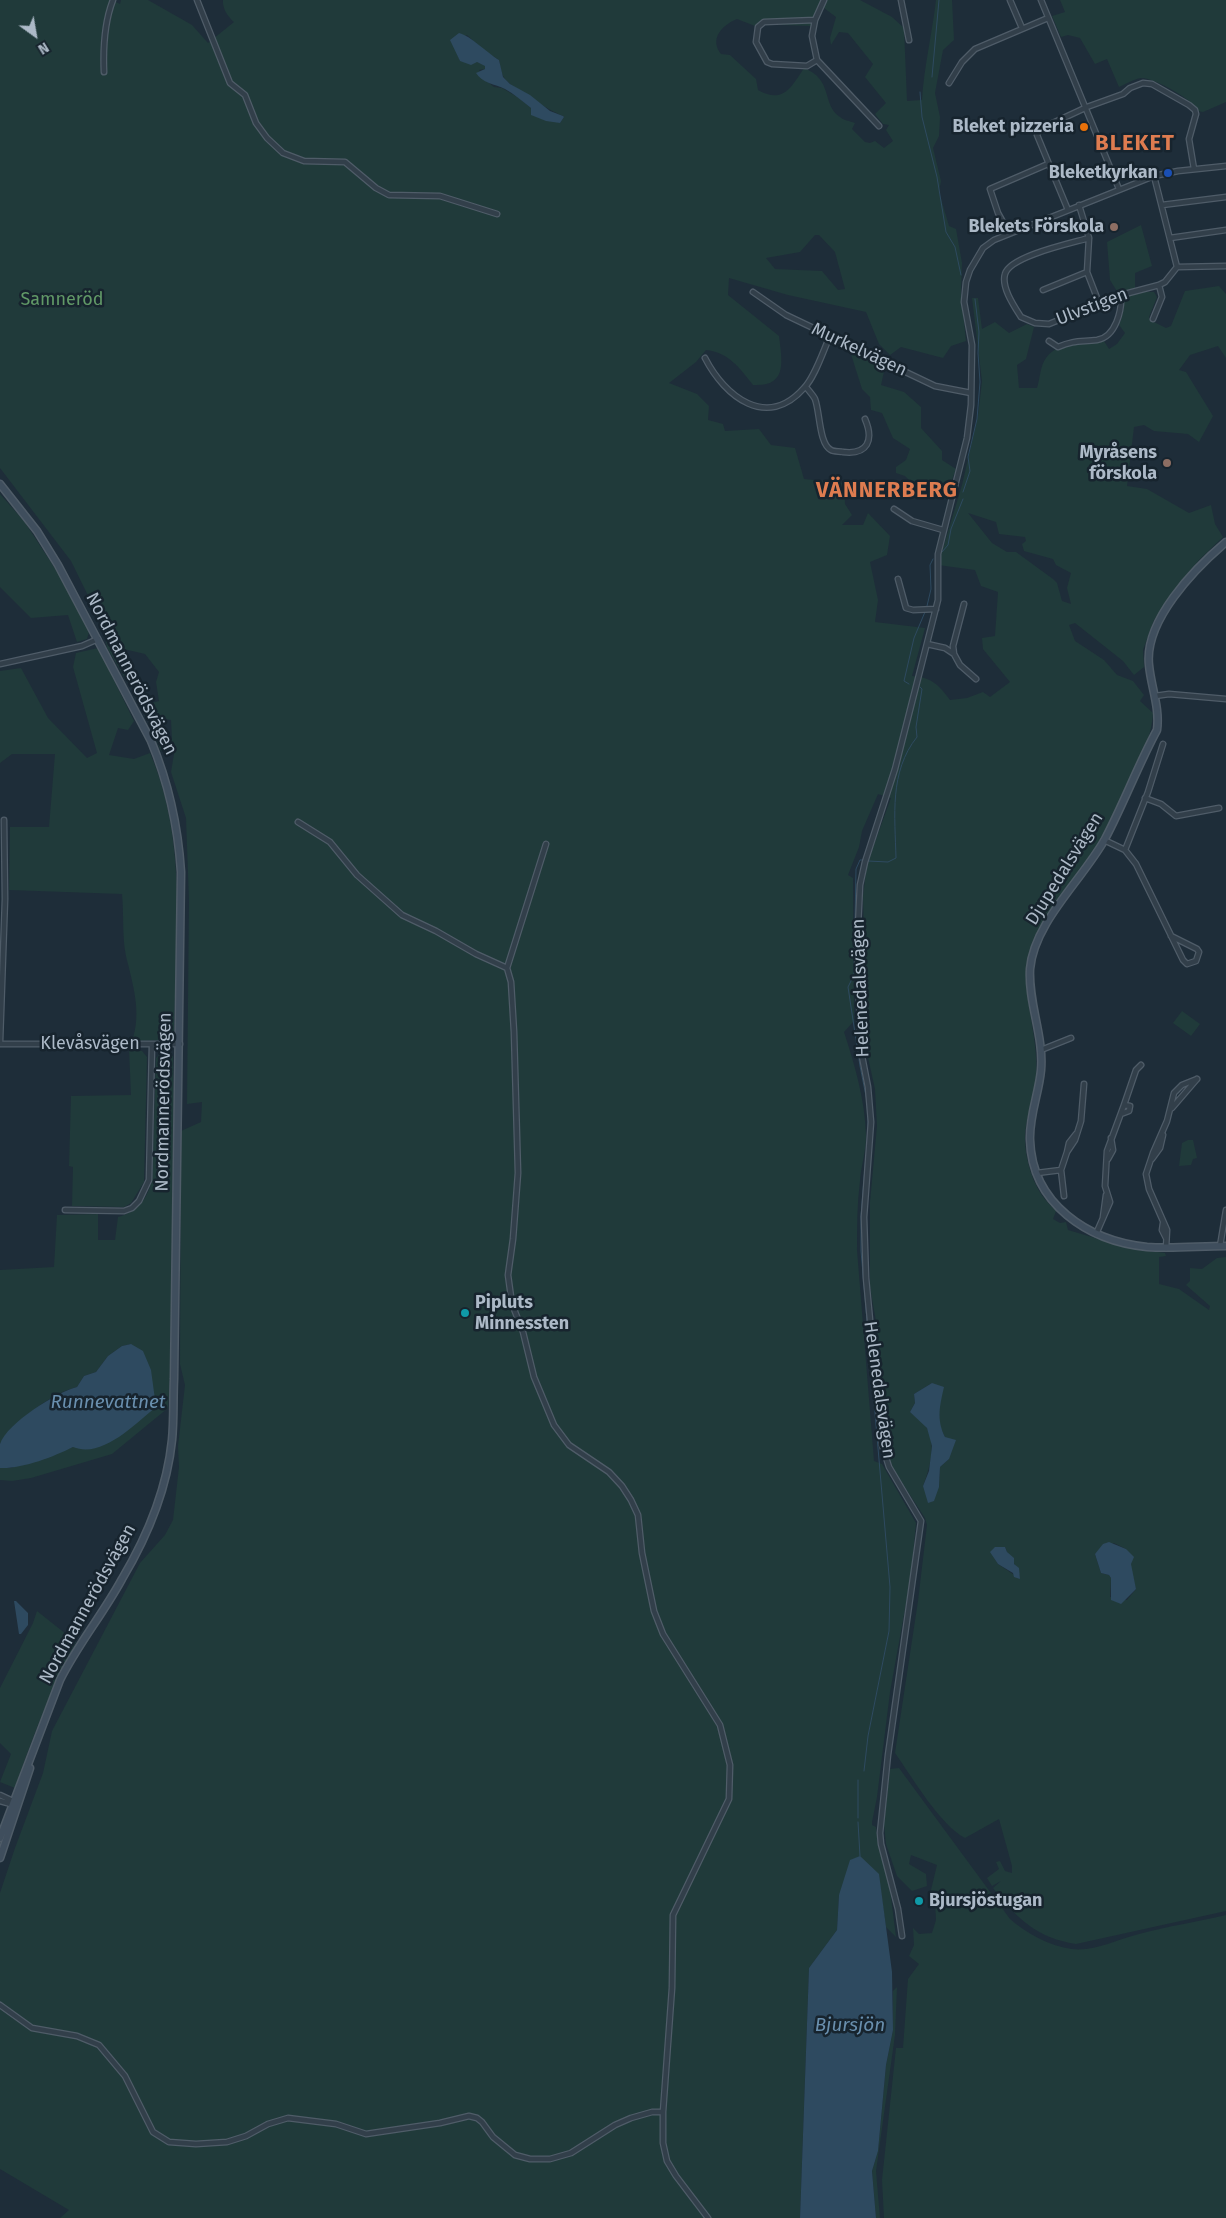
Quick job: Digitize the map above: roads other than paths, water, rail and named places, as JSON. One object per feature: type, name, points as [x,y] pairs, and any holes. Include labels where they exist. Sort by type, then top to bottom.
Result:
[{"type":"main road","name":"Nordmannerödsvägen","points":[[0,484],[37,530],[58,565],[151,741],[161,764],[176,824],[181,872],[180,1044],[172,1440],[162,1485],[143,1541],[122,1580],[72,1657],[60,1680],[0,1838]]},
{"type":"main road","name":"Djupedalsvägen","points":[[1223,1246],[1166,1248],[1131,1245],[1096,1234],[1074,1222],[1061,1212],[1047,1194],[1037,1173],[1030,1140],[1031,1119],[1040,1082],[1041,1050],[1031,989],[1030,969],[1036,945],[1044,928],[1104,840],[1157,730],[1159,713],[1149,665],[1148,650],[1154,633],[1161,618],[1193,574],[1226,542]]},
{"type":"main road","name":"Nordmannerödsvägen","points":[[0,1858],[14,1803]]},
{"type":"street","points":[[104,72],[102,55],[113,0]]},
{"type":"street","points":[[198,0],[230,83],[244,95],[256,123],[267,138],[284,153],[304,161],[345,162],[376,188],[389,195],[440,196],[497,214]]},
{"type":"street","points":[[824,0],[815,20],[812,36],[817,60],[879,126]]},
{"type":"street","points":[[901,0],[909,40]]},
{"type":"street","points":[[1010,0],[1022,28]]},
{"type":"street","points":[[1041,0],[1087,107],[1119,189]]},
{"type":"street","points":[[949,83],[962,62],[975,49],[1048,18]]},
{"type":"street","points":[[815,20],[764,22],[758,27],[756,42],[767,62],[772,64],[807,66],[817,60]]},
{"type":"street","points":[[1068,210],[1037,135],[1040,129],[1087,107],[1123,94],[1136,85],[1152,84],[1190,105],[1194,110],[1196,114],[1189,139],[1194,169]]},
{"type":"street","points":[[1009,233],[998,213],[990,189],[1048,164]]},
{"type":"street","name":"Helenedalsvägen","points":[[902,1936],[898,1909],[881,1844],[880,1833],[895,1700],[921,1521],[884,1455],[877,1375],[868,1316],[864,1217],[871,1122],[868,1087],[861,1051],[856,948],[860,885],[865,860],[894,769],[936,609],[938,600],[937,565],[943,530],[967,438],[971,393],[972,345],[964,302],[966,282],[970,270],[983,248],[1009,233],[1154,176],[1226,166]]},
{"type":"street","points":[[1154,176],[1177,267]]},
{"type":"street","points":[[1162,205],[1226,197]]},
{"type":"street","points":[[1079,205],[1089,238],[1087,272],[1100,303]]},
{"type":"street","points":[[1170,238],[1226,230]]},
{"type":"street","name":"Ulvstigen","points":[[1089,238],[1016,262],[1009,267],[1005,277],[1007,289],[1021,317],[1035,323],[1049,324],[1121,295],[1159,285]]},
{"type":"street","points":[[1177,267],[1226,266]]},
{"type":"street","points":[[1153,319],[1162,297],[1159,285],[1165,282],[1177,267]]},
{"type":"street","points":[[1043,290],[1087,272]]},
{"type":"street","name":"Murkelvägen","points":[[753,292],[786,315],[935,386],[971,393]]},
{"type":"street","points":[[1049,341],[1058,347],[1077,340],[1096,340],[1103,337],[1118,321],[1121,295]]},
{"type":"street","points":[[705,358],[713,374],[737,398],[755,407],[779,406],[794,398],[806,387],[830,336]]},
{"type":"street","points":[[806,387],[815,399],[824,443],[831,450],[853,453],[861,451],[868,444],[870,430],[864,419]]},
{"type":"street","points":[[894,509],[912,521],[943,530]]},
{"type":"street","points":[[898,579],[906,608],[913,610],[936,609]]},
{"type":"street","points":[[964,604],[953,646],[954,654],[960,665],[976,679]]},
{"type":"street","points":[[0,664],[64,651],[98,639]]},
{"type":"street","points":[[927,644],[944,648],[954,654]]},
{"type":"street","points":[[1155,696],[1169,694],[1226,699]]},
{"type":"street","points":[[1125,850],[1163,744]]},
{"type":"street","points":[[1145,798],[1161,804],[1176,816],[1219,808]]},
{"type":"street","points":[[0,1043],[4,820]]},
{"type":"street","points":[[298,822],[330,842],[357,875],[402,915],[507,968]]},
{"type":"street","points":[[1104,840],[1125,850],[1136,864],[1171,936],[1187,964],[1196,961],[1199,952],[1197,949],[1171,936]]},
{"type":"street","points":[[546,844],[507,968],[511,982],[514,1032],[518,1173],[508,1275],[512,1304],[523,1332],[534,1377],[554,1425],[569,1445],[609,1472],[622,1486],[631,1500],[638,1515],[642,1552],[654,1611],[663,1634],[720,1726],[730,1765],[729,1799],[673,1915],[672,1988],[663,2112],[663,2143],[667,2161],[708,2218]]},
{"type":"street","points":[[1041,1050],[1071,1038]]},
{"type":"street","name":"Klevåsvägen","points":[[0,1043],[180,1044]]},
{"type":"street","points":[[64,1210],[124,1211],[132,1208],[144,1192],[149,1180],[152,1045]]},
{"type":"street","points":[[1096,1234],[1103,1219],[1107,1193],[1105,1178],[1111,1137],[1121,1114],[1131,1108],[1128,1104],[1124,1104],[1136,1070],[1141,1065]]},
{"type":"street","points":[[1166,1248],[1166,1238],[1162,1230],[1163,1222],[1146,1174],[1171,1109],[1175,1090],[1197,1079],[1171,1109]]},
{"type":"street","points":[[1064,1196],[1061,1170],[1069,1143],[1076,1134],[1081,1121],[1084,1084]]},
{"type":"street","points":[[1175,1090],[1182,1095]]},
{"type":"street","points":[[1037,1173],[1061,1170]]},
{"type":"street","points":[[1223,1246],[1226,1210]]},
{"type":"street","points":[[0,1796],[14,1803]]},
{"type":"street","points":[[0,1801],[14,1803]]},
{"type":"street","points":[[0,2006],[32,2028],[77,2036],[99,2045],[125,2076],[153,2132],[169,2142],[196,2144],[227,2142],[246,2136],[268,2124],[288,2118],[336,2124],[366,2134],[440,2123],[469,2116],[477,2118],[482,2122],[493,2137],[515,2155],[530,2159],[550,2159],[571,2153],[615,2125],[631,2118],[644,2114],[663,2112]]},
{"type":"water","points":[[459,33],[468,37],[499,60],[503,77],[510,84],[530,95],[550,111],[563,116],[560,123],[546,121],[531,115],[531,108],[515,95],[482,79],[476,73],[485,69],[485,66],[477,62],[471,65],[460,61],[450,40]]},
{"type":"water","name":"Runnevattnet","points":[[131,1344],[143,1351],[151,1370],[156,1407],[118,1438],[106,1444],[84,1449],[73,1447],[37,1462],[18,1467],[0,1468],[0,1444],[12,1427],[46,1402],[77,1387],[84,1376],[96,1372],[108,1356],[122,1346]]},
{"type":"water","points":[[932,1383],[944,1387],[940,1406],[940,1424],[945,1437],[956,1440],[949,1459],[940,1467],[939,1487],[934,1501],[928,1503],[923,1486],[929,1471],[932,1446],[927,1428],[910,1412],[915,1403],[914,1394]]},
{"type":"water","points":[[1109,1542],[1126,1549],[1134,1557],[1131,1564],[1136,1589],[1121,1604],[1111,1600],[1111,1578],[1109,1575],[1101,1573],[1095,1554],[1103,1544]]},
{"type":"water","points":[[995,1547],[1005,1547],[1007,1552],[1014,1558],[1014,1564],[1019,1568],[1020,1579],[1014,1577],[1013,1573],[998,1564],[990,1552]]},
{"type":"water","points":[[14,1601],[28,1613],[28,1625],[21,1634],[19,1634]]},
{"type":"water","name":"Bjursjön","points":[[860,1856],[879,1874],[892,1972],[893,2030],[886,2065],[878,2151],[872,2171],[876,2218],[800,2218],[809,1968],[837,1930],[839,1895],[850,1860]]},
{"type":"waterway","points":[[932,77],[939,0]]},
{"type":"waterway","points":[[920,92],[922,117],[937,177],[946,232],[955,247],[961,275]]},
{"type":"waterway","points":[[963,492],[970,471],[968,457],[977,419],[980,382],[979,332],[975,299]]},
{"type":"waterway","points":[[942,552],[948,545],[951,529],[963,499]]},
{"type":"waterway","points":[[927,606],[931,589],[930,565],[933,559]]},
{"type":"waterway","points":[[909,684],[904,681],[914,638],[925,612]]},
{"type":"waterway","points":[[868,861],[888,862],[896,858],[895,810],[898,780],[908,751],[917,737],[916,727],[922,689],[920,687]]},
{"type":"waterway","points":[[864,860],[860,860],[856,869],[854,975],[848,987],[868,1106],[868,1134]]},
{"type":"waterway","points":[[864,1771],[868,1736],[889,1631],[890,1587],[861,1251],[861,1216],[866,1155]]},
{"type":"waterway","points":[[858,1780],[858,1818]]},
{"type":"waterway","points":[[858,1822],[860,1856]]},
{"type":"place","name":"Bleket pizzeria","points":[[1084,127]]},
{"type":"place","name":"Bleketkyrkan","points":[[1168,173]]},
{"type":"place","name":"Blekets Förskola","points":[[1114,227]]},
{"type":"place","name":"Myråsens förskola","points":[[1167,463]]},
{"type":"place","name":"Pipluts Minnessten","points":[[465,1313]]},
{"type":"place","name":"Bjursjöstugan","points":[[919,1901]]},
{"type":"district","name":"BLEKET","points":[[1135,144]]},
{"type":"district","name":"VÄNNERBERG","points":[[887,491]]},
{"type":"park label","name":"Samneröd","points":[[62,300]]}]
